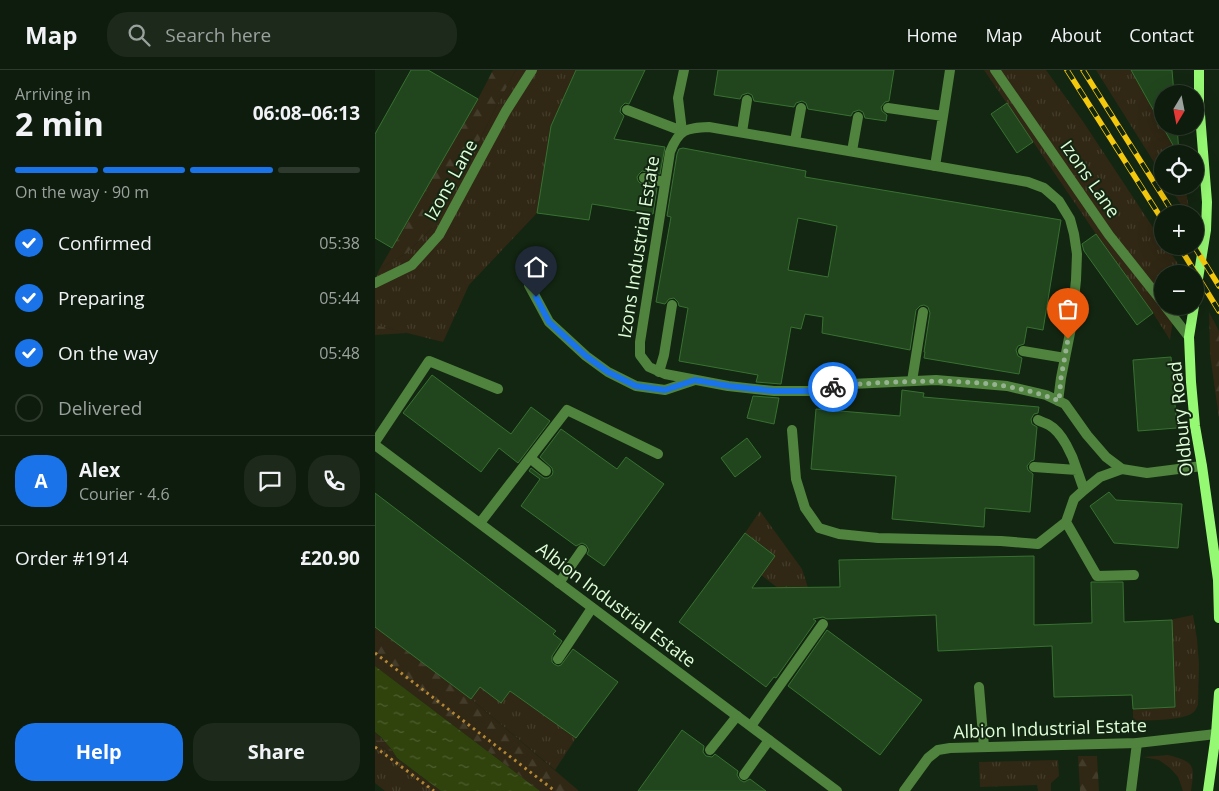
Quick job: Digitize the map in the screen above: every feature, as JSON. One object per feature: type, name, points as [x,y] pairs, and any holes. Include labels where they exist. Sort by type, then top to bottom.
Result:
[{"type":"main road","points":[[1199,70],[1199,102],[1207,202],[1206,230],[1200,265]]},
{"type":"main road","name":"Oldbury Road","points":[[1193,315],[1189,337],[1191,382],[1195,426],[1218,580],[1219,618]]},
{"type":"main road","points":[[1208,791],[1216,734],[1219,693]]},
{"type":"street","name":"Izons Lane","points":[[375,283],[412,265],[439,236],[507,111],[532,70]]},
{"type":"street","points":[[682,131],[678,98],[685,70]]},
{"type":"street","points":[[935,166],[950,70]]},
{"type":"street","name":"Izons Lane","points":[[995,70],[1109,235],[1154,292]]},
{"type":"street","points":[[742,132],[747,100]]},
{"type":"street","points":[[795,141],[801,108]]},
{"type":"street","points":[[888,108],[943,116]]},
{"type":"street","points":[[627,110],[682,131],[694,127],[709,127],[742,132],[1029,182],[1044,188],[1059,201],[1070,219],[1077,254],[1071,328],[1061,378],[1059,401]]},
{"type":"street","points":[[852,151],[857,117]]},
{"type":"street","name":"Izons Industrial Estate","points":[[682,131],[674,141],[670,152],[640,342],[640,355],[649,367],[665,374],[695,380],[774,391],[810,391],[851,384],[936,380],[1007,386],[1046,395],[1065,404],[1087,435],[1107,457],[1122,469]]},
{"type":"street","points":[[644,178],[665,182]]},
{"type":"street","points":[[529,285],[549,322],[586,356],[608,372],[636,386],[665,390],[695,380]]},
{"type":"street","points":[[659,372],[664,356],[672,305]]},
{"type":"street","points":[[912,382],[923,312]]},
{"type":"street","name":"Izons Lane","points":[[1172,315],[1189,337]]},
{"type":"street","points":[[1023,351],[1065,358]]},
{"type":"street","points":[[375,444],[429,361],[498,389]]},
{"type":"street","points":[[480,523],[567,410],[658,454]]},
{"type":"street","points":[[1038,420],[1051,425],[1060,435],[1073,456],[1084,490]]},
{"type":"street","points":[[792,430],[796,479],[805,508],[819,528],[839,534],[877,538],[1001,541],[1038,544],[1067,522],[1074,498],[1100,477],[1122,469],[1147,473],[1202,466]]},
{"type":"street","name":"Albion Industrial Estate","points":[[375,444],[751,726],[829,789]]},
{"type":"street","points":[[530,458],[546,471]]},
{"type":"street","points":[[1034,467],[1077,470]]},
{"type":"street","points":[[1067,522],[1097,576],[1135,575]]},
{"type":"street","points":[[559,583],[582,550]]},
{"type":"street","points":[[558,659],[593,608]]},
{"type":"street","points":[[751,726],[823,624]]},
{"type":"street","points":[[979,687],[984,747]]},
{"type":"street","points":[[710,750],[737,716]]},
{"type":"street","name":"Albion Industrial Estate","points":[[904,791],[928,758],[938,750],[950,748],[1137,743],[1216,734]]},
{"type":"street","points":[[744,775],[769,740]]},
{"type":"street","points":[[1131,791],[1137,743]]},
{"type":"path","points":[[375,653],[555,791]]},
{"type":"path","points":[[375,746],[434,791]]},
{"type":"green space","points":[[493,70],[516,70],[462,176],[433,227],[407,253],[380,268],[478,99]]},
{"type":"green space","points":[[516,70],[576,70],[537,213],[469,285],[443,342],[375,325],[375,280],[380,268],[407,253],[433,227],[462,176]]},
{"type":"green space","points":[[984,70],[1046,70],[1082,120],[1154,229],[1154,255],[1172,255],[1179,265],[1154,265],[1154,315],[1096,234]]},
{"type":"green space","points":[[1096,70],[1131,70],[1154,111],[1154,135],[1167,135],[1173,145],[1154,145],[1154,162]]},
{"type":"green space","points":[[1175,195],[1187,195],[1188,205],[1181,205]]},
{"type":"green space","points":[[1209,312],[1219,331],[1219,418],[1210,354]]},
{"type":"green space","points":[[1154,315],[1174,315],[1170,340]]},
{"type":"green space","points":[[375,325],[408,333],[375,335]]},
{"type":"green space","points":[[760,511],[802,569],[818,619],[761,575],[775,556],[745,533]]},
{"type":"green space","points":[[1193,615],[1199,664],[1198,705],[1196,709],[1191,714],[1178,718],[1133,721],[1133,709],[1175,707],[1169,620]]},
{"type":"green space","points":[[375,627],[471,699],[579,791],[540,791],[375,666]]},
{"type":"green space","points":[[480,687],[510,691],[576,738],[555,770],[471,699]]},
{"type":"green space","points":[[375,732],[387,744],[397,758],[375,742]]},
{"type":"green space","points":[[375,742],[441,791],[385,791],[375,783]]},
{"type":"green space","points":[[1168,755],[1184,760],[1191,766],[1193,775],[1191,791],[1183,791],[1178,777],[1159,760],[1143,757]]},
{"type":"green space","points":[[1078,756],[1097,756],[1099,791],[1080,791]]},
{"type":"green space","points":[[1058,760],[1059,776],[1051,783],[1051,791],[1038,791],[1037,785],[980,787],[979,762]]},
{"type":"water","points":[[375,666],[540,791],[441,791],[397,758],[375,732]]},
{"type":"building","points":[[411,70],[428,70],[478,99],[392,248],[375,238],[375,134]]},
{"type":"building","points":[[576,70],[645,70],[629,104],[625,103],[621,107],[620,112],[624,116],[614,139],[665,147],[660,174],[642,171],[637,177],[640,183],[657,188],[653,214],[592,204],[589,220],[537,213],[551,126]]},
{"type":"building","points":[[718,70],[894,70],[889,101],[885,102],[881,107],[882,111],[887,115],[886,121],[865,118],[863,112],[859,110],[853,112],[851,116],[808,109],[806,103],[802,101],[796,103],[794,107],[754,101],[752,95],[748,93],[742,95],[740,99],[714,95]]},
{"type":"building","points":[[1131,70],[1172,70],[1173,85],[1154,85],[1154,111]]},
{"type":"building","points":[[1007,103],[1033,142],[1017,153],[991,114]]},
{"type":"building","points":[[1167,135],[1178,135],[1178,145],[1173,145]]},
{"type":"building","points":[[683,148],[806,171],[805,177],[1061,220],[1043,330],[1027,327],[1024,344],[1018,346],[1016,350],[1018,356],[1022,358],[1019,374],[924,358],[930,313],[928,307],[924,305],[916,310],[910,350],[822,333],[823,317],[805,314],[801,329],[791,327],[781,384],[756,382],[758,375],[679,361],[688,308],[679,306],[674,298],[669,299],[665,304],[656,302],[671,217],[667,216],[679,149]],"holes":[[[798,218],[837,226],[828,277],[788,270]]]},
{"type":"building","points":[[1096,234],[1153,313],[1137,325],[1084,251],[1082,244]]},
{"type":"building","points":[[1171,357],[1177,428],[1138,431],[1133,360]]},
{"type":"building","points":[[432,375],[511,434],[531,407],[550,421],[518,463],[499,448],[481,472],[403,413]]},
{"type":"building","points":[[902,390],[924,393],[923,397],[1039,407],[1038,413],[1034,414],[1031,419],[1032,424],[1037,427],[1034,460],[1027,466],[1028,470],[1033,474],[1030,512],[985,508],[984,527],[892,519],[896,476],[811,469],[816,409],[900,416]]},
{"type":"building","points":[[753,396],[779,398],[774,424],[747,418]]},
{"type":"building","points":[[561,429],[617,469],[626,457],[664,484],[604,566],[587,554],[589,550],[586,545],[582,543],[576,546],[521,506],[540,479],[529,471],[531,468],[544,478],[552,475],[552,468],[540,457]]},
{"type":"building","points":[[747,438],[761,457],[735,477],[721,458]]},
{"type":"building","points":[[1109,492],[1116,500],[1182,504],[1178,548],[1114,543],[1090,506]]},
{"type":"building","points":[[375,493],[556,631],[553,634],[562,641],[552,656],[554,664],[561,665],[573,649],[618,682],[576,738],[510,691],[501,703],[480,687],[471,699],[375,627]]},
{"type":"building","points":[[745,533],[775,556],[752,588],[840,587],[839,560],[1034,556],[1034,625],[1092,623],[1091,582],[1123,582],[1124,622],[1172,620],[1175,707],[1133,709],[1132,695],[1054,697],[1052,646],[938,651],[936,615],[827,619],[823,617],[813,619],[816,621],[776,678],[774,677],[766,687],[679,622]]},
{"type":"building","points":[[827,630],[922,700],[880,755],[788,686]]},
{"type":"building","points":[[682,730],[704,746],[703,752],[706,756],[712,757],[715,754],[738,771],[737,775],[740,780],[744,782],[750,779],[766,791],[638,791]]},
{"type":"railway","points":[[1067,70],[1154,207]]},
{"type":"railway","points":[[1083,70],[1168,205]]},
{"type":"railway","points":[[1185,255],[1219,311]]},
{"type":"railway","points":[[1200,255],[1219,286]]},
{"type":"way so far","points":[[833,387],[851,384],[936,380],[1007,386],[1046,395],[1059,401],[1068,339]]},
{"type":"route","points":[[536,297],[549,322],[586,356],[608,372],[636,386],[665,390],[695,380],[774,391],[810,391],[833,387]]}]
